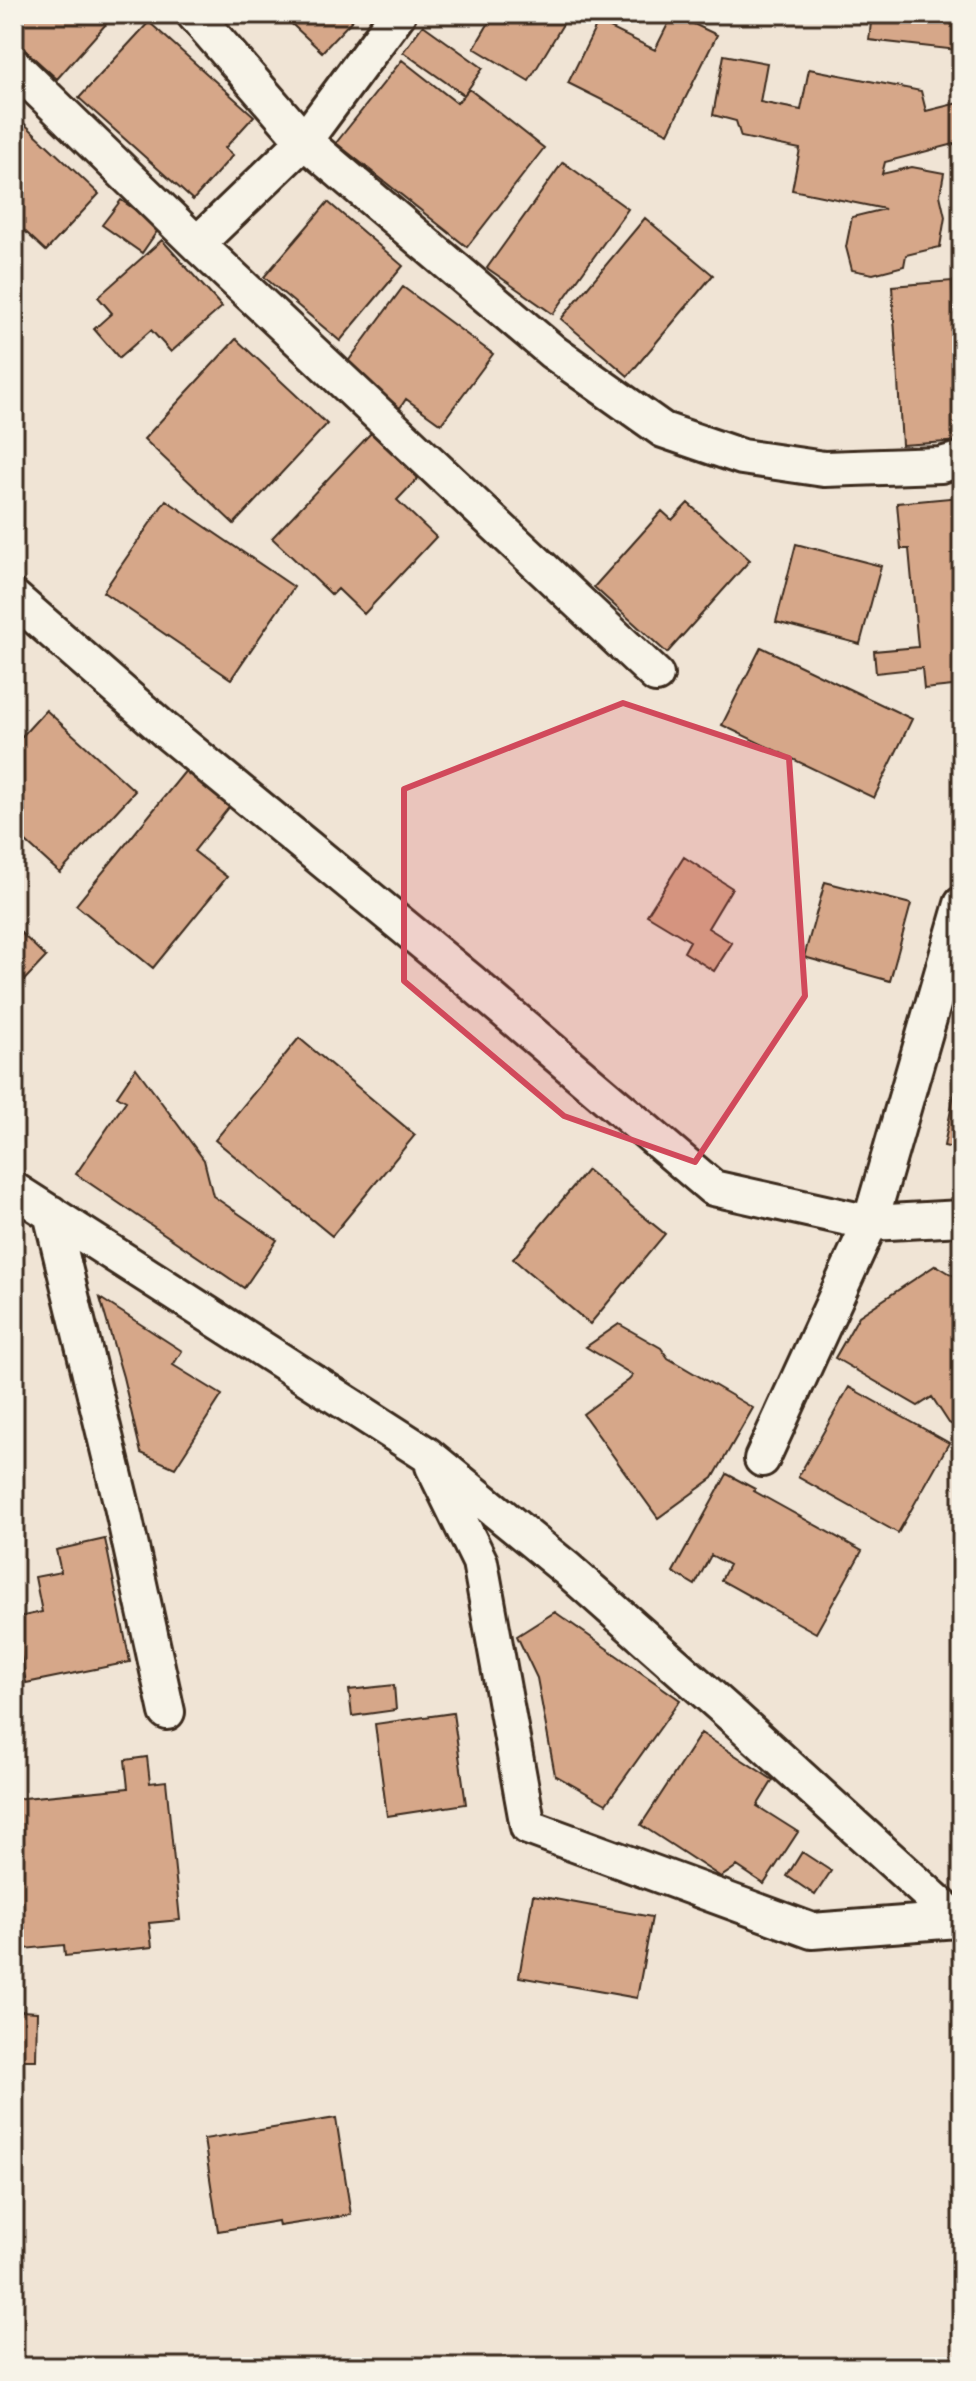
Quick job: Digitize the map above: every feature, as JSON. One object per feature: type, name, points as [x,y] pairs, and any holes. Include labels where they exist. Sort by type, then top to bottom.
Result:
[{"type":"street","points":[[194,14],[304,141],[553,352],[663,430],[742,457],[824,469],[941,465],[962,459]]},
{"type":"street","points":[[197,244],[304,141],[398,14]]},
{"type":"street","points":[[14,66],[197,244],[656,675]]},
{"type":"street","points":[[14,598],[166,731],[470,981],[713,1188],[870,1223],[962,1218]]},
{"type":"street","points":[[762,1459],[870,1223],[962,904]]},
{"type":"street","points":[[14,1190],[426,1454],[567,1569],[960,1919]]},
{"type":"street","points":[[51,1213],[118,1490],[167,1712]]},
{"type":"street","points":[[426,1454],[480,1562],[528,1827],[812,1931],[960,1919]]},
{"type":"highlighted area","points":[[623,703],[789,758],[805,996],[695,1162],[564,1116],[404,981],[404,789]]},
{"type":"building","points":[[14,14],[115,14],[57,79],[14,40]]},
{"type":"building","points":[[281,14],[358,14],[322,52]]},
{"type":"building","points":[[494,14],[569,14],[529,81],[474,48]]},
{"type":"building","points":[[673,14],[717,35],[668,133],[568,83],[598,22],[655,50]]},
{"type":"building","points":[[872,14],[961,14],[957,50],[869,40]]},
{"type":"building","points":[[149,22],[254,116],[225,148],[233,155],[193,200],[79,98]]},
{"type":"building","points":[[423,25],[483,68],[464,95],[403,52]]},
{"type":"building","points":[[724,55],[767,63],[760,102],[801,110],[809,69],[921,91],[926,111],[962,102],[962,142],[885,162],[882,174],[912,167],[944,173],[940,195],[945,217],[940,247],[906,255],[904,266],[873,274],[852,270],[846,247],[852,217],[885,209],[792,190],[800,149],[741,137],[736,121],[713,115]]},
{"type":"building","points":[[402,60],[457,103],[469,89],[544,148],[467,247],[336,143]]},
{"type":"building","points":[[14,114],[99,194],[46,251],[14,221]]},
{"type":"building","points":[[563,162],[628,209],[553,314],[487,268]]},
{"type":"building","points":[[121,200],[160,227],[142,253],[102,225]]},
{"type":"building","points":[[328,202],[403,266],[340,341],[264,277]]},
{"type":"building","points":[[645,218],[713,275],[628,376],[561,319]]},
{"type":"building","points":[[162,240],[222,307],[171,352],[151,330],[119,358],[94,329],[112,313],[98,297]]},
{"type":"building","points":[[952,281],[962,441],[902,445],[892,286]]},
{"type":"building","points":[[403,287],[493,354],[441,424],[406,399],[400,408],[344,367]]},
{"type":"building","points":[[236,339],[327,424],[234,524],[144,439]]},
{"type":"building","points":[[371,433],[418,478],[397,500],[436,537],[364,614],[338,589],[332,595],[272,538]]},
{"type":"building","points":[[960,497],[962,685],[924,689],[922,668],[876,673],[874,651],[918,647],[909,549],[901,549],[897,503]]},
{"type":"building","points":[[166,500],[294,587],[231,679],[103,592]]},
{"type":"building","points":[[688,503],[750,560],[667,653],[594,587],[662,511],[672,520]]},
{"type":"building","points":[[796,544],[881,566],[860,644],[776,622]]},
{"type":"building","points":[[761,647],[912,719],[874,798],[722,725]]},
{"type":"building","points":[[46,710],[135,791],[60,873],[14,831],[14,745]]},
{"type":"building","points":[[187,769],[231,805],[194,851],[227,877],[153,968],[76,905]]},
{"type":"building","points":[[684,857],[732,888],[708,928],[732,943],[714,971],[684,952],[690,941],[647,915]]},
{"type":"building","points":[[825,882],[911,904],[890,981],[804,957]]},
{"type":"building","points":[[14,926],[46,957],[15,990],[14,988]]},
{"type":"building","points":[[299,1038],[415,1135],[332,1236],[215,1140]]},
{"type":"building","points":[[136,1068],[204,1160],[213,1196],[277,1240],[244,1288],[76,1174],[126,1101],[117,1096]]},
{"type":"building","points":[[957,1078],[962,1079],[962,1150],[944,1146]]},
{"type":"building","points":[[587,1170],[665,1234],[590,1324],[513,1259]]},
{"type":"building","points":[[936,1265],[962,1281],[962,1430],[949,1423],[932,1397],[918,1406],[835,1358],[859,1316]]},
{"type":"building","points":[[100,1298],[182,1351],[173,1365],[222,1395],[175,1468],[141,1453]]},
{"type":"building","points":[[619,1324],[661,1348],[668,1358],[753,1408],[713,1478],[658,1518],[583,1414],[633,1375],[586,1347]]},
{"type":"building","points":[[849,1387],[949,1443],[898,1533],[798,1477]]},
{"type":"building","points":[[727,1474],[862,1551],[816,1633],[721,1580],[729,1565],[711,1555],[695,1585],[673,1572]]},
{"type":"building","points":[[105,1539],[130,1662],[26,1683],[14,1618],[42,1612],[35,1577],[61,1572],[56,1550]]},
{"type":"building","points":[[555,1612],[680,1700],[606,1804],[555,1775],[537,1678],[517,1636]]},
{"type":"building","points":[[394,1685],[396,1710],[352,1716],[349,1690]]},
{"type":"building","points":[[453,1713],[466,1804],[387,1816],[375,1724]]},
{"type":"building","points":[[701,1733],[773,1780],[757,1806],[798,1832],[764,1884],[737,1866],[721,1877],[641,1825]]},
{"type":"building","points":[[147,1757],[150,1783],[166,1781],[180,1920],[149,1923],[152,1947],[65,1956],[64,1945],[14,1950],[14,1799],[128,1788],[125,1760]]},
{"type":"building","points":[[802,1852],[831,1871],[815,1895],[787,1876]]},
{"type":"building","points":[[533,1895],[652,1917],[637,1998],[519,1977]]},
{"type":"building","points":[[14,1970],[23,1970],[21,2011],[37,2012],[36,2060],[14,2060]]},
{"type":"building","points":[[336,2118],[351,2215],[279,2226],[278,2221],[218,2231],[204,2139]]}]
